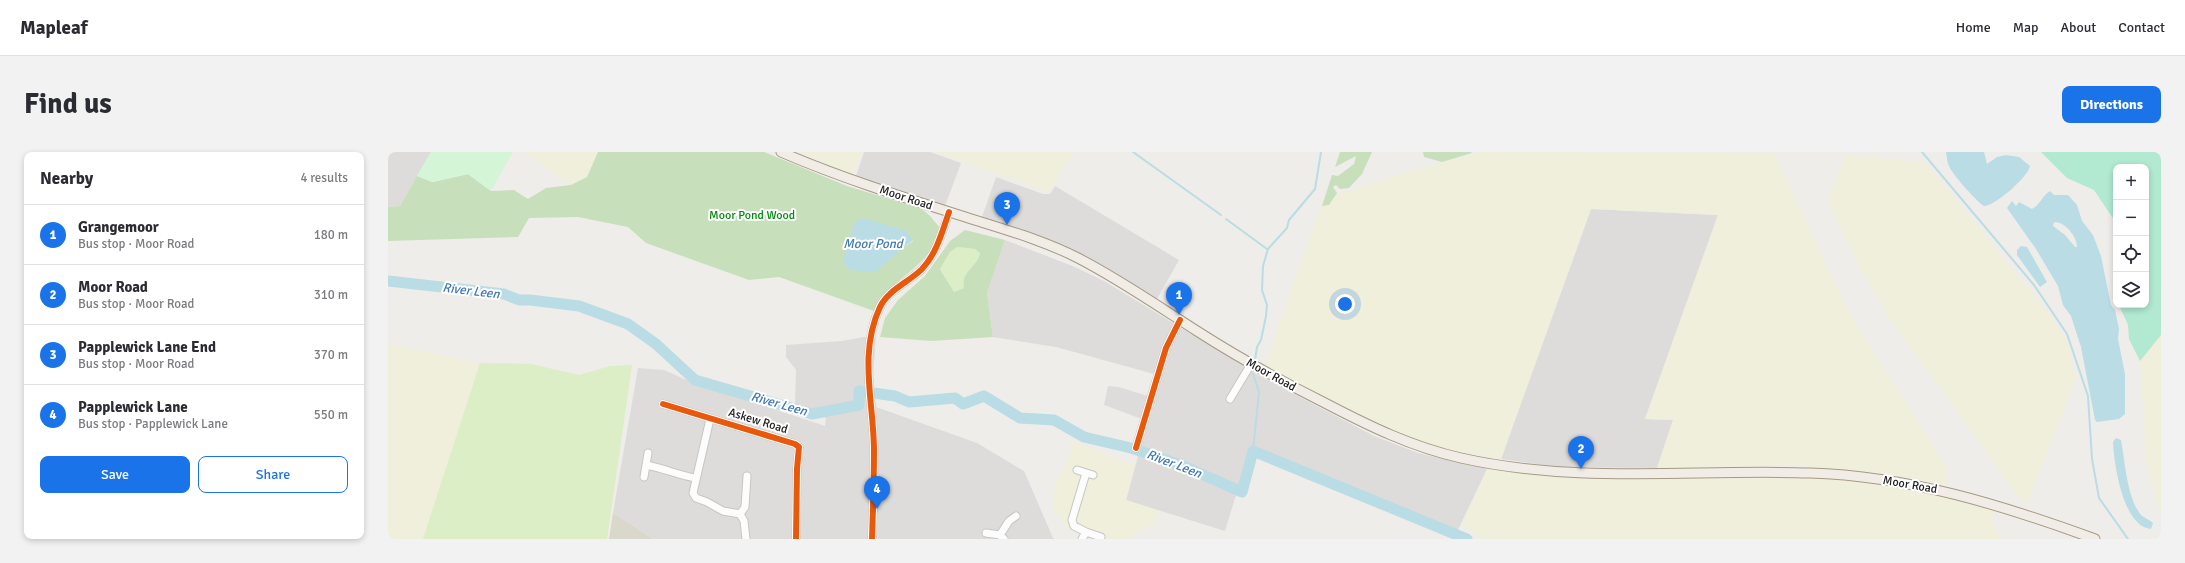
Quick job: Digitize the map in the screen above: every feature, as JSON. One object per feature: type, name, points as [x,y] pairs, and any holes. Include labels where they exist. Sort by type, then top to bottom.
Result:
[{"type":"main road","name":"Moor Road","points":[[781,152],[843,178],[1046,244],[1078,258],[1122,283],[1251,364],[1383,433],[1430,450],[1461,458],[1534,470],[1597,474],[1753,472],[1812,473],[1860,477],[1950,492],[2024,514],[2095,539]]},
{"type":"street","points":[[872,539],[874,450],[867,370],[872,330],[880,306],[886,297],[921,269],[932,255],[941,237],[949,212]]},
{"type":"street","points":[[1136,448],[1164,354],[1180,320]]},
{"type":"street","points":[[1230,399],[1251,364]]},
{"type":"street","name":"Askew Road","points":[[664,404],[710,419],[733,424],[795,444],[799,447],[797,469],[796,539]]},
{"type":"street","points":[[710,419],[692,493],[696,498],[723,511],[740,514]]},
{"type":"street","points":[[644,477],[648,453]]},
{"type":"street","points":[[646,465],[660,468],[672,474],[695,478]]},
{"type":"street","points":[[1077,470],[1093,475]]},
{"type":"street","points":[[1086,473],[1072,520],[1074,526],[1084,536],[1101,537]]},
{"type":"street","points":[[740,514],[744,506],[747,476]]},
{"type":"street","points":[[740,514],[744,522],[746,539]]},
{"type":"street","points":[[986,532],[1002,537],[1009,521],[1016,516]]},
{"type":"shaded area","points":[[388,152],[431,152],[400,206],[388,207]]},
{"type":"shaded area","points":[[864,152],[930,152],[961,163],[945,206],[856,176]]},
{"type":"shaded area","points":[[996,177],[1043,194],[1050,194],[1055,186],[1179,260],[1157,299],[1070,249],[982,217]]},
{"type":"shaded area","points":[[1591,209],[1718,215],[1645,419],[1673,420],[1657,468],[1559,467],[1501,459]]},
{"type":"shaded area","points":[[1005,240],[1075,267],[1104,281],[1262,377],[1374,436],[1418,453],[1487,469],[1457,532],[1339,482],[1250,449],[1225,531],[1126,500],[1140,449],[1134,447],[1142,419],[1104,405],[1108,386],[1119,387],[1148,396],[1154,374],[1056,347],[993,337],[987,293]]},
{"type":"shaded area","points":[[864,337],[876,337],[873,376],[876,407],[977,443],[1024,471],[1053,538],[1055,539],[653,539],[613,513],[638,368],[664,370],[691,382],[825,426],[826,418],[795,404],[796,370],[786,357],[786,345],[842,341]]},
{"type":"shaded area","points":[[613,513],[653,539],[609,539]]},
{"type":"green space","points":[[431,152],[513,152],[491,191],[468,174],[432,182],[417,176]]},
{"type":"green space","points":[[524,152],[598,152],[587,177],[571,185]]},
{"type":"green space","name":"Moor Pond Wood","points":[[598,152],[764,152],[847,186],[922,209],[939,227],[935,241],[928,253],[920,263],[890,289],[881,299],[874,311],[779,277],[749,280],[646,243],[628,227],[578,217],[529,218],[518,237],[388,241],[388,207],[400,206],[417,176],[433,182],[468,174],[491,191],[514,190],[528,199],[546,188],[571,185],[587,177]],"holes":[[[907,231],[913,241],[895,254]]]},
{"type":"green space","points":[[801,152],[862,152],[853,175]]},
{"type":"green space","points":[[937,152],[1074,152],[1049,192]]},
{"type":"green space","points":[[1340,152],[1372,152],[1362,174],[1349,188],[1340,189],[1336,185],[1333,187],[1337,193],[1329,205],[1322,206],[1332,175],[1338,176],[1354,164],[1356,156],[1335,167]]},
{"type":"green space","points":[[1423,152],[1472,153],[1442,162],[1424,157]]},
{"type":"green space","points":[[1483,152],[1774,153],[1850,314],[1947,468],[1947,485],[1898,475],[1801,466],[1657,468],[1673,420],[1645,419],[1718,215],[1591,209],[1501,459],[1440,448],[1381,428],[1265,367],[1323,199],[1412,171]]},
{"type":"green space","points":[[2041,152],[2161,152],[2161,335],[2140,361],[2129,339],[2128,325],[2120,308],[2149,308],[2149,164],[2113,164],[2113,218],[2094,190],[2067,178]]},
{"type":"green space","points":[[1845,155],[1926,163],[2047,311],[2066,340],[2076,378],[2026,507],[1894,325],[1858,266],[1827,201]]},
{"type":"green space","points":[[965,230],[1005,240],[987,293],[993,337],[931,341],[880,337],[885,318],[898,300],[925,276],[950,241]],"holes":[[[957,247],[975,249],[980,253],[979,258],[967,273],[963,282],[964,288],[954,292],[940,269],[950,252]]]},
{"type":"green space","points":[[957,247],[975,249],[980,252],[979,257],[967,273],[963,282],[964,288],[954,292],[940,269],[950,252]]},
{"type":"green space","points":[[2161,335],[2161,512],[2158,507],[2146,459],[2140,361]]},
{"type":"green space","points":[[388,344],[480,363],[423,539],[388,539]]},
{"type":"green space","points":[[480,363],[531,364],[579,375],[610,366],[632,365],[607,539],[423,539]]},
{"type":"green space","points":[[1075,442],[1135,466],[1126,500],[1159,511],[1154,525],[1149,525],[1128,539],[1091,539],[1068,529],[1053,510],[1053,498],[1057,479],[1060,477]]},
{"type":"green space","points":[[1487,469],[1582,479],[1800,476],[1886,484],[1934,493],[1994,508],[1991,521],[2002,539],[1481,539],[1462,524]]},
{"type":"water","points":[[1946,152],[1984,152],[1987,164],[1997,157],[2006,155],[2019,157],[2030,166],[2024,177],[2010,190],[1996,201],[1984,206],[1971,195],[1952,172],[1948,164]]},
{"type":"water","points":[[2050,191],[2054,195],[2068,195],[2077,205],[2082,221],[2093,235],[2101,256],[2111,305],[2115,310],[2119,329],[2118,339],[2125,374],[2125,414],[2119,419],[2097,422],[2095,420],[2081,347],[2071,316],[2063,305],[2058,286],[2036,249],[2007,208],[2012,201],[2016,206],[2019,202],[2032,209]],"holes":[[[2054,222],[2062,224],[2073,234],[2077,247],[2075,247],[2065,235],[2053,226]]]},
{"type":"water","name":"Moor Pond","points":[[863,218],[907,231],[913,240],[875,272],[849,270],[843,262],[854,223]]},
{"type":"water","points":[[2021,246],[2027,247],[2047,282],[2040,287],[2017,255],[2017,250]]},
{"type":"water","points":[[2116,438],[2121,440],[2127,480],[2133,500],[2142,516],[2153,523],[2151,529],[2141,526],[2133,518],[2122,493],[2115,465],[2113,442]]},
{"type":"waterway","points":[[1133,152],[1221,215]]},
{"type":"waterway","points":[[1255,360],[1257,347],[1261,340],[1266,316],[1267,305],[1262,290],[1263,266],[1268,249],[1287,228],[1289,220],[1315,189],[1321,152]]},
{"type":"waterway","points":[[1922,152],[2034,285],[2067,334],[2088,396],[2092,459],[2099,498],[2128,539]]},
{"type":"waterway","points":[[1226,219],[1267,249]]},
{"type":"waterway","name":"River Leen","points":[[388,281],[504,294],[519,300],[579,306],[628,324],[656,344],[695,380],[812,414],[859,405],[859,391],[895,396],[909,402],[955,398],[963,404],[984,396],[1020,418],[1054,420],[1084,437],[1131,448],[1181,465],[1242,492],[1253,451],[1467,539]]},
{"type":"waterway","points":[[1253,374],[1259,392],[1253,451]]},
{"type":"cycle path","points":[[872,539],[874,451],[868,361],[873,325],[880,307],[888,296],[899,286],[917,274],[932,256],[949,212]]},
{"type":"cycle path","points":[[1136,448],[1166,348],[1180,320]]},
{"type":"cycle path","points":[[663,404],[795,444],[799,447],[797,469],[796,539]]},
{"type":"place","name":"Papplewick Lane End","points":[[1007,225]]},
{"type":"place","name":"Grangemoor","points":[[1179,315]]},
{"type":"place","name":"Moor Road","points":[[1581,469]]},
{"type":"place","name":"Papplewick Lane","points":[[877,509]]}]
